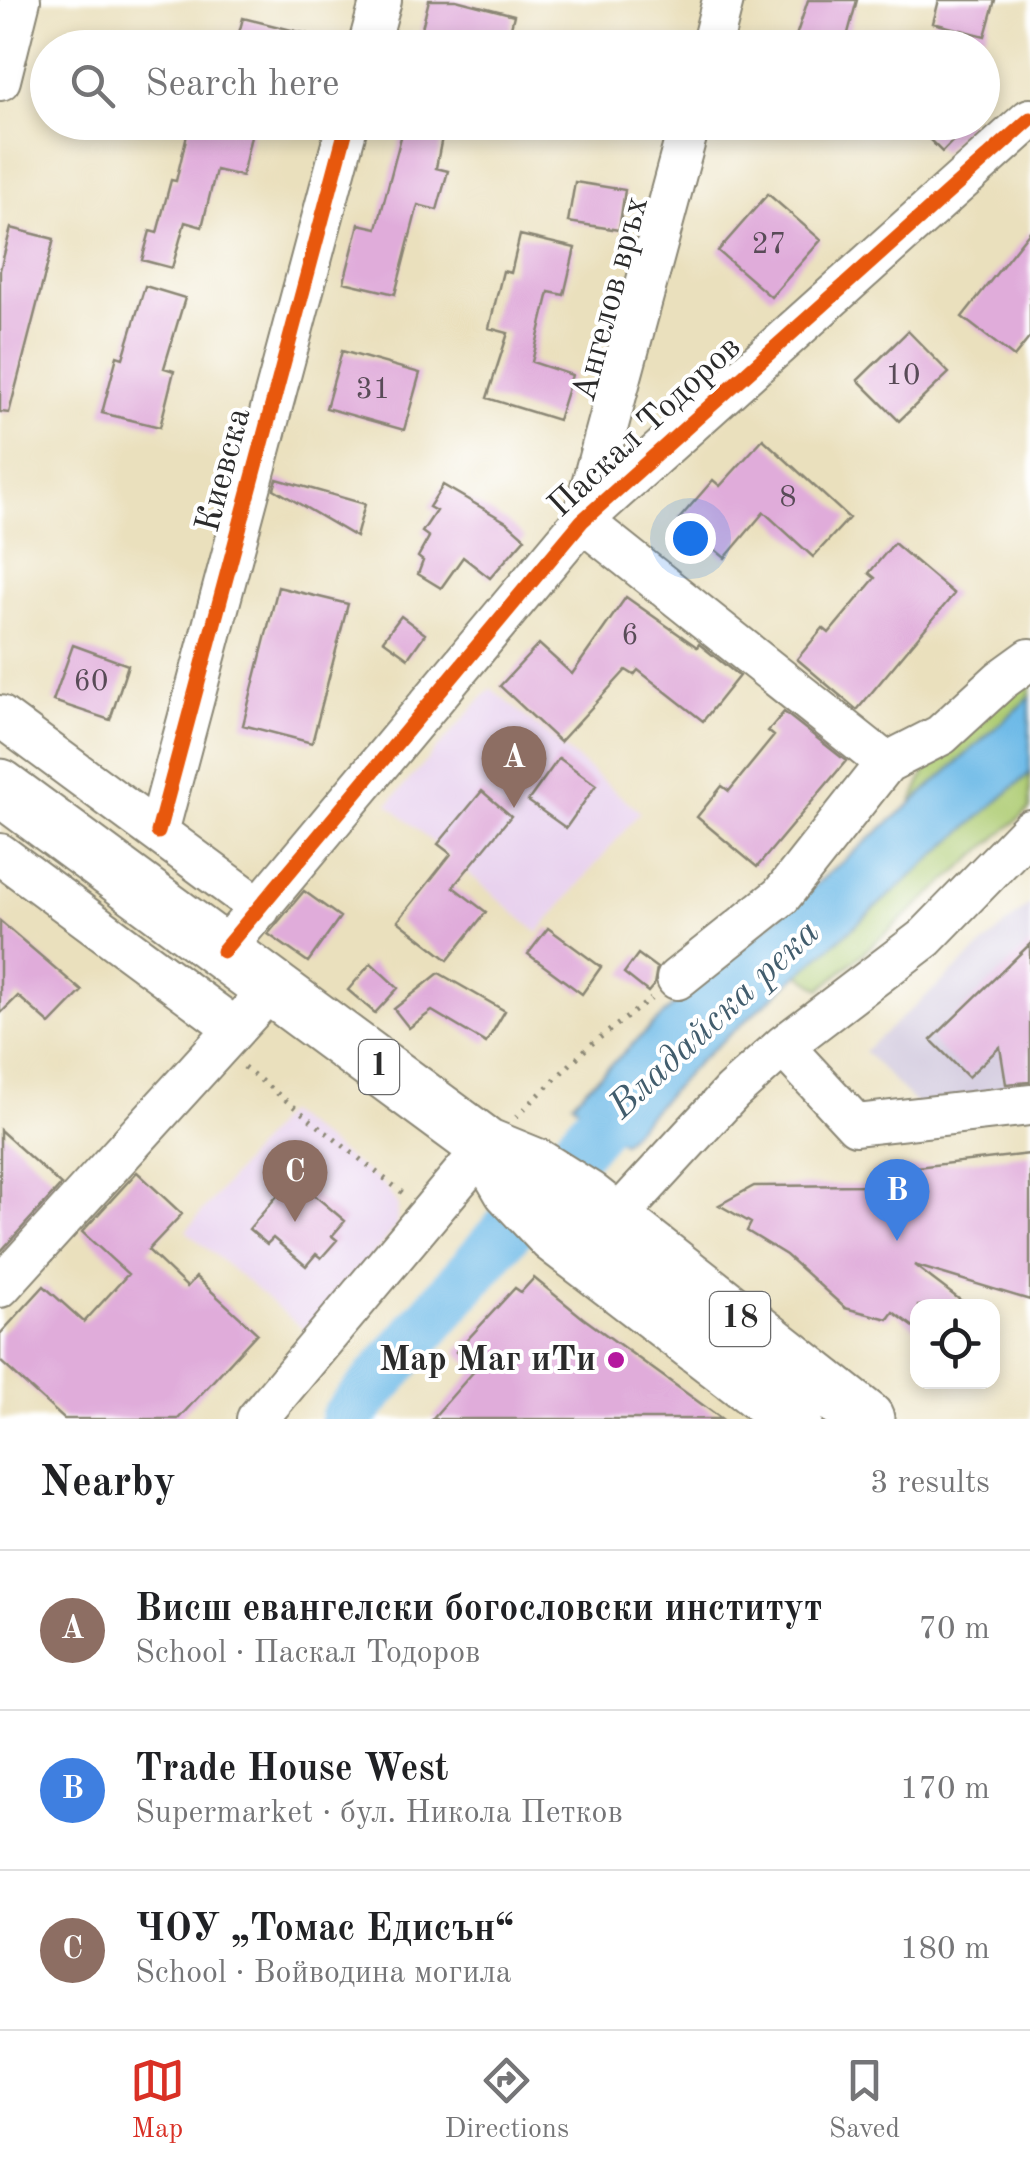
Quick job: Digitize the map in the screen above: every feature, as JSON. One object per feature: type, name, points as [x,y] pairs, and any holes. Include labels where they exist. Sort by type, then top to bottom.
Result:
[{"type":"highway","points":[[0,787],[272,988]]},
{"type":"highway","name":"1","points":[[272,988],[502,1160]]},
{"type":"highway","name":"18","points":[[502,1160],[560,1180],[585,1218],[794,1419]]},
{"type":"highway","name":"18","points":[[585,1218],[866,1419]]},
{"type":"street","points":[[0,80],[20,0]]},
{"type":"street","points":[[373,30],[381,0]]},
{"type":"street","points":[[715,30],[724,0]]},
{"type":"street","name":"Паскал Тодоров","points":[[223,951],[582,521],[1030,119]]},
{"type":"street","name":"Киевска","points":[[158,832],[343,140]]},
{"type":"street","name":"Ангелов връх","points":[[582,521],[685,140]]},
{"type":"street","points":[[582,521],[886,763]]},
{"type":"street","points":[[677,978],[781,896],[886,763],[941,734],[1001,680],[1030,660]]},
{"type":"street","points":[[0,716],[260,908]]},
{"type":"street","points":[[585,1218],[783,1046],[925,938],[1030,830]]},
{"type":"street","points":[[7,872],[227,1037]]},
{"type":"street","points":[[0,1287],[272,988]]},
{"type":"street","points":[[783,1046],[856,1125],[1030,1105]]},
{"type":"street","points":[[257,1419],[428,1214],[502,1160]]},
{"type":"path","points":[[502,1160],[590,1046],[677,978]]},
{"type":"path","points":[[227,1037],[428,1214]]},
{"type":"shaded area","points":[[491,688],[640,812],[538,933],[388,804]]},
{"type":"shaded area","points":[[1030,904],[1030,1093],[918,1106],[864,1051]]},
{"type":"shaded area","points":[[285,1112],[383,1184],[398,1205],[396,1227],[308,1333],[186,1231]]},
{"type":"green space","points":[[1030,659],[1030,697],[911,804],[941,735]]},
{"type":"green space","points":[[1030,773],[1030,809],[821,989],[799,974]]},
{"type":"water","points":[[1030,697],[1030,773],[697,1063],[622,1143],[572,1102],[679,1000],[911,804]]},
{"type":"building","points":[[429,0],[456,0],[514,15],[510,30],[422,30]]},
{"type":"building","points":[[808,0],[857,0],[849,30],[798,30]]},
{"type":"building","points":[[939,0],[995,0],[987,30],[961,30],[933,23]]},
{"type":"building","points":[[243,18],[292,30],[240,30]]},
{"type":"building","points":[[186,140],[250,140],[242,176],[216,170],[202,227],[185,222],[172,268],[142,260],[150,231],[157,233],[171,180],[176,181]]},
{"type":"building","points":[[400,140],[441,140],[436,168],[448,171],[437,210],[418,205],[395,294],[344,282],[359,224],[377,228]]},
{"type":"building","points":[[930,140],[954,140],[942,152]]},
{"type":"building","points":[[575,182],[625,190],[619,230],[568,222]]},
{"type":"building","points":[[768,194],[821,240],[771,297],[718,251]]},
{"type":"building","points":[[11,228],[54,239],[9,413],[0,412],[0,270]]},
{"type":"building","points":[[1030,231],[1030,337],[1014,357],[962,317]]},
{"type":"building","points":[[520,235],[575,248],[564,295],[549,292],[532,362],[572,375],[558,420],[487,398],[508,333],[489,328],[503,271],[511,273]]},
{"type":"building","points":[[145,286],[185,298],[164,368],[174,371],[160,427],[102,413],[117,356],[123,358]]},
{"type":"building","points":[[908,331],[949,373],[899,421],[858,380]]},
{"type":"building","points":[[342,351],[420,373],[404,430],[326,408]]},
{"type":"building","points":[[763,439],[849,518],[813,557],[764,512],[725,558],[679,519],[713,480],[720,486]]},
{"type":"building","points":[[277,479],[365,504],[356,537],[274,489]]},
{"type":"building","points":[[443,485],[508,523],[525,538],[490,578],[463,557],[441,588],[418,574],[423,561],[418,557],[429,537],[422,532],[436,511],[429,507]]},
{"type":"building","points":[[894,543],[954,594],[857,710],[797,659],[823,628],[829,633],[875,578],[869,573]]},
{"type":"building","points":[[278,587],[348,604],[312,743],[243,725]]},
{"type":"building","points":[[626,597],[697,647],[699,644],[739,676],[703,721],[638,670],[634,675],[626,670],[560,742],[500,686],[539,644],[572,674]]},
{"type":"building","points":[[401,616],[425,634],[408,658],[383,640]]},
{"type":"building","points":[[73,645],[128,665],[110,720],[53,701]]},
{"type":"building","points":[[784,712],[846,761],[757,867],[697,817],[722,786],[729,791],[774,736],[768,731]]},
{"type":"building","points":[[559,758],[596,785],[566,828],[528,801]]},
{"type":"building","points":[[482,791],[511,816],[453,887],[486,912],[448,960],[398,921],[451,854],[438,844]]},
{"type":"building","points":[[304,891],[340,917],[308,962],[268,934]]},
{"type":"building","points":[[0,921],[82,991],[50,1024],[18,996],[0,1014]]},
{"type":"building","points":[[548,928],[601,967],[582,994],[528,954]]},
{"type":"building","points":[[1030,944],[1030,1082],[1006,1084],[1000,1047],[968,1077],[931,1040]]},
{"type":"building","points":[[638,954],[657,968],[654,985],[648,992],[624,973]]},
{"type":"building","points":[[371,963],[398,988],[375,1013],[348,990]]},
{"type":"building","points":[[439,973],[505,1011],[486,1043],[432,1011],[409,1028],[394,1009]]},
{"type":"building","points":[[0,1130],[61,1185],[0,1252]]},
{"type":"building","points":[[1030,1154],[1030,1300],[914,1265],[959,1299],[910,1299],[910,1324],[893,1312],[888,1319],[845,1308],[786,1255],[747,1231],[751,1223],[719,1205],[754,1186],[874,1185],[873,1172]]},
{"type":"building","points":[[137,1172],[182,1214],[148,1250],[187,1287],[196,1277],[257,1333],[178,1419],[64,1419],[0,1361],[0,1334],[44,1286],[84,1322],[128,1274],[82,1232]]},
{"type":"building","points":[[293,1177],[345,1221],[332,1236],[337,1240],[321,1258],[316,1254],[306,1266],[273,1238],[267,1244],[249,1229]]},
{"type":"building","points":[[534,1278],[722,1419],[432,1419],[476,1369],[456,1352],[515,1288],[521,1292]]},
{"type":"waterway","name":"Владайска река","points":[[346,1419],[598,1124],[647,1074]]},
{"type":"cycle path","points":[[223,951],[582,521],[1030,119]]},
{"type":"cycle path","points":[[158,832],[343,140]]},
{"type":"place","name":"Висш евангелски богословски институт","points":[[514,808]]},
{"type":"place","name":"ЧОУ „Томас Едисън“","points":[[295,1222]]},
{"type":"place","name":"Trade House West","points":[[897,1241]]},
{"type":"place","name":"Мар Маг иТи","points":[[616,1360]]}]
